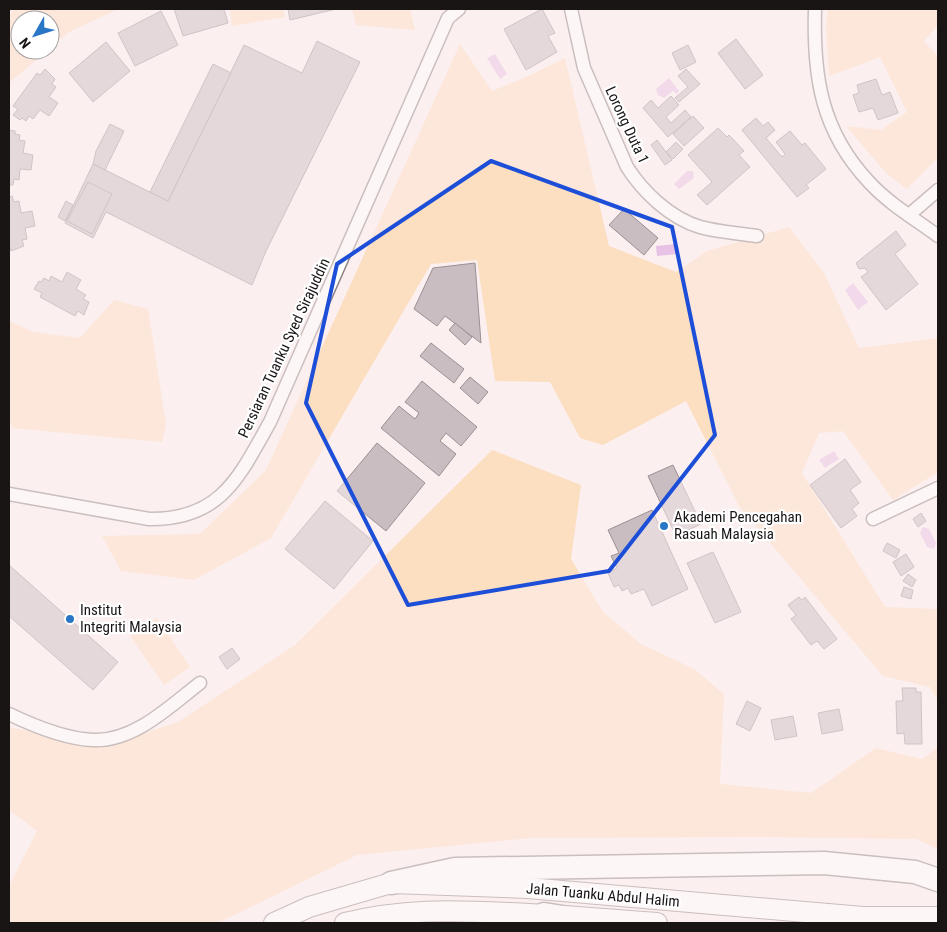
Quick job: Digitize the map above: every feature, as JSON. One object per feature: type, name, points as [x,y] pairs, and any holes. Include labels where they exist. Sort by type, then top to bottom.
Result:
[{"type":"highway","points":[[391,883],[454,869],[824,863],[915,872],[938,880]]},
{"type":"highway","points":[[544,914],[600,923]]},
{"type":"main road","name":"Jalan Tuanku Abdul Halim","points":[[274,923],[309,907],[391,883],[528,888],[863,916],[938,917]]},
{"type":"main road","name":"Jalan Tuanku Abdul Halim","points":[[344,923],[373,916],[409,911],[446,910],[544,914],[658,923]]},
{"type":"street","name":"Persiaran Tuanku Syed Sirajuddin","points":[[9,494],[149,519],[164,519],[202,509],[218,500],[228,490],[242,471],[270,422],[448,18],[459,9]]},
{"type":"street","name":"Lorong Duta 1","points":[[571,9],[584,68],[627,166],[636,181],[647,194],[668,209],[699,226],[757,236]]},
{"type":"street","points":[[815,9],[815,53],[823,107],[830,126],[869,182],[938,236]]},
{"type":"street","points":[[909,215],[938,190]]},
{"type":"street","points":[[873,518],[938,488]]},
{"type":"street","points":[[9,714],[68,736],[94,740],[119,736],[153,720],[200,683]]},
{"type":"highlighted area","points":[[491,161],[672,227],[715,435],[609,571],[408,605],[306,403],[337,264]]},
{"type":"shaded area","points":[[118,9],[69,32],[60,40],[60,10],[14,10]]},
{"type":"shaded area","points":[[230,9],[283,9],[285,17],[232,26]]},
{"type":"shaded area","points":[[352,9],[410,9],[415,30],[356,25]]},
{"type":"shaded area","points":[[828,9],[938,9],[938,25],[924,41],[938,57],[938,157],[907,189],[886,173],[846,126],[881,130],[907,112],[880,57],[829,76],[826,25]]},
{"type":"shaded area","points":[[9,15],[10,60],[36,60],[9,83]]},
{"type":"shaded area","points":[[460,44],[492,91],[565,58],[609,246],[676,272],[707,251],[789,227],[824,273],[859,348],[938,338],[938,472],[893,500],[843,431],[819,433],[802,473],[885,607],[938,609],[938,701],[930,687],[883,676],[739,506],[686,401],[603,445],[580,438],[550,382],[495,381],[477,260],[431,264],[271,538],[194,580],[121,571],[102,536],[200,534],[266,470]]},
{"type":"shaded area","points":[[495,54],[507,74],[500,79],[487,58]]},
{"type":"shaded area","points":[[669,78],[679,91],[677,94],[673,91],[664,98],[658,95],[656,89]]},
{"type":"shaded area","points":[[687,171],[693,171],[694,178],[679,189],[674,184]]},
{"type":"shaded area","points":[[676,244],[677,254],[657,256],[656,246]]},
{"type":"shaded area","points":[[853,283],[868,302],[858,310],[845,290]]},
{"type":"shaded area","points":[[114,300],[148,309],[166,424],[162,442],[12,428],[9,417],[9,321],[33,332],[80,338]]},
{"type":"shaded area","points":[[492,450],[581,485],[571,559],[603,612],[641,644],[694,669],[724,694],[720,784],[811,793],[876,748],[922,759],[938,747],[938,849],[916,839],[756,837],[530,838],[357,855],[218,923],[9,923],[9,886],[37,831],[9,810],[9,727],[99,748],[178,722],[295,645]]},
{"type":"shaded area","points":[[834,451],[839,459],[825,468],[819,460]]},
{"type":"shaded area","points":[[923,527],[929,529],[936,543],[934,549],[927,547],[920,533]]},
{"type":"shaded area","points":[[157,618],[190,667],[164,685],[130,636]]},
{"type":"building","points":[[174,9],[224,9],[228,23],[183,36]]},
{"type":"building","points":[[288,9],[336,9],[290,20]]},
{"type":"building","points":[[542,9],[555,33],[548,36],[557,52],[526,70],[504,29]]},
{"type":"building","points":[[161,11],[178,45],[135,66],[118,33]]},
{"type":"building","points":[[736,39],[763,75],[745,89],[718,53]]},
{"type":"building","points":[[317,41],[360,62],[266,251],[252,285],[106,212],[93,238],[65,223],[93,164],[168,201],[244,45],[302,73]]},
{"type":"building","points":[[106,42],[130,71],[93,102],[69,73]]},
{"type":"building","points":[[688,45],[696,62],[680,70],[672,53]]},
{"type":"building","points":[[213,64],[231,73],[168,201],[150,192]]},
{"type":"building","points":[[45,69],[55,79],[52,84],[56,87],[49,97],[58,103],[49,116],[40,110],[33,119],[29,116],[26,121],[22,118],[20,120],[13,115],[18,109],[13,106],[37,73],[40,75]]},
{"type":"building","points":[[686,69],[700,84],[679,102],[675,98],[688,87],[678,76]]},
{"type":"building","points":[[876,79],[882,95],[890,92],[898,113],[878,120],[873,108],[859,112],[853,95],[859,93],[857,85]]},
{"type":"building","points":[[671,96],[679,105],[666,117],[671,123],[685,110],[691,117],[668,137],[643,108],[651,100],[658,108]]},
{"type":"building","points":[[693,116],[704,128],[684,146],[673,134]]},
{"type":"building","points":[[756,118],[763,126],[768,122],[775,130],[766,138],[782,157],[785,154],[776,142],[790,131],[802,145],[805,143],[826,169],[806,185],[809,188],[797,197],[742,130]]},
{"type":"building","points":[[110,124],[124,131],[105,170],[93,164],[96,151]]},
{"type":"building","points":[[718,128],[727,137],[729,135],[744,151],[739,155],[750,167],[707,205],[697,195],[712,182],[688,155]]},
{"type":"building","points":[[9,130],[15,131],[15,134],[20,135],[19,140],[25,141],[23,153],[33,155],[31,170],[20,169],[19,180],[14,179],[13,185],[9,185]]},
{"type":"building","points":[[657,140],[672,160],[665,165],[651,145]]},
{"type":"building","points":[[676,142],[683,149],[673,159],[666,152]]},
{"type":"building","points":[[88,182],[112,194],[92,234],[67,221]]},
{"type":"building","points":[[12,196],[14,202],[19,201],[21,213],[32,211],[35,226],[25,228],[27,239],[22,240],[24,246],[11,251],[9,244],[9,197]]},
{"type":"building","points":[[66,201],[73,205],[65,221],[58,217]]},
{"type":"building","points":[[624,209],[658,238],[644,255],[609,225]]},
{"type":"building","points":[[896,231],[906,245],[895,254],[918,284],[886,310],[861,277],[868,272],[865,268],[859,269],[856,263]]},
{"type":"building","points":[[475,263],[481,343],[445,316],[437,326],[414,309],[433,268]]},
{"type":"building","points":[[67,272],[81,280],[76,289],[86,295],[83,299],[89,302],[84,315],[78,311],[75,316],[40,297],[42,293],[34,289],[39,281],[41,282],[44,278],[49,281],[51,276],[62,282]]},
{"type":"building","points":[[455,323],[472,337],[465,345],[449,330]]},
{"type":"building","points":[[431,343],[464,369],[454,383],[420,356]]},
{"type":"building","points":[[470,377],[488,392],[478,404],[460,388]]},
{"type":"building","points":[[422,381],[477,427],[461,446],[446,433],[440,441],[456,454],[439,476],[381,428],[399,406],[415,419],[419,413],[405,402]]},
{"type":"building","points":[[377,443],[425,483],[386,531],[337,491]]},
{"type":"building","points":[[845,459],[861,482],[850,490],[859,503],[852,509],[857,516],[841,528],[810,485]]},
{"type":"building","points":[[673,465],[701,524],[676,536],[648,476]]},
{"type":"building","points":[[325,501],[373,541],[334,589],[285,549]]},
{"type":"building","points":[[652,510],[688,589],[652,606],[644,589],[631,594],[628,588],[622,591],[619,585],[614,587],[608,573],[617,568],[611,556],[619,553],[608,530]]},
{"type":"building","points":[[921,513],[926,521],[918,527],[913,519]]},
{"type":"building","points":[[887,543],[900,550],[896,558],[883,551]]},
{"type":"building","points":[[713,552],[741,612],[715,623],[687,563]]},
{"type":"building","points":[[906,554],[914,567],[901,576],[893,562]]},
{"type":"building","points":[[9,565],[118,662],[93,690],[9,616]]},
{"type":"building","points":[[908,574],[916,580],[912,587],[903,581]]},
{"type":"building","points":[[904,587],[913,590],[911,599],[901,596]]},
{"type":"building","points":[[799,597],[802,600],[805,597],[837,639],[824,649],[817,641],[811,645],[791,619],[796,615],[788,605]]},
{"type":"building","points":[[232,648],[240,659],[227,669],[219,657]]},
{"type":"building","points":[[902,688],[916,688],[916,692],[921,692],[922,744],[905,744],[904,733],[897,734],[896,701],[903,701]]},
{"type":"building","points":[[747,701],[761,708],[750,731],[736,724]]},
{"type":"building","points":[[839,709],[843,730],[822,734],[818,713]]},
{"type":"building","points":[[793,716],[797,736],[775,740],[771,720]]},
{"type":"place","name":"Akademi Pencegahan Rasuah Malaysia","points":[[664,526]]},
{"type":"place","name":"Institut Integriti Malaysia","points":[[70,619]]}]
